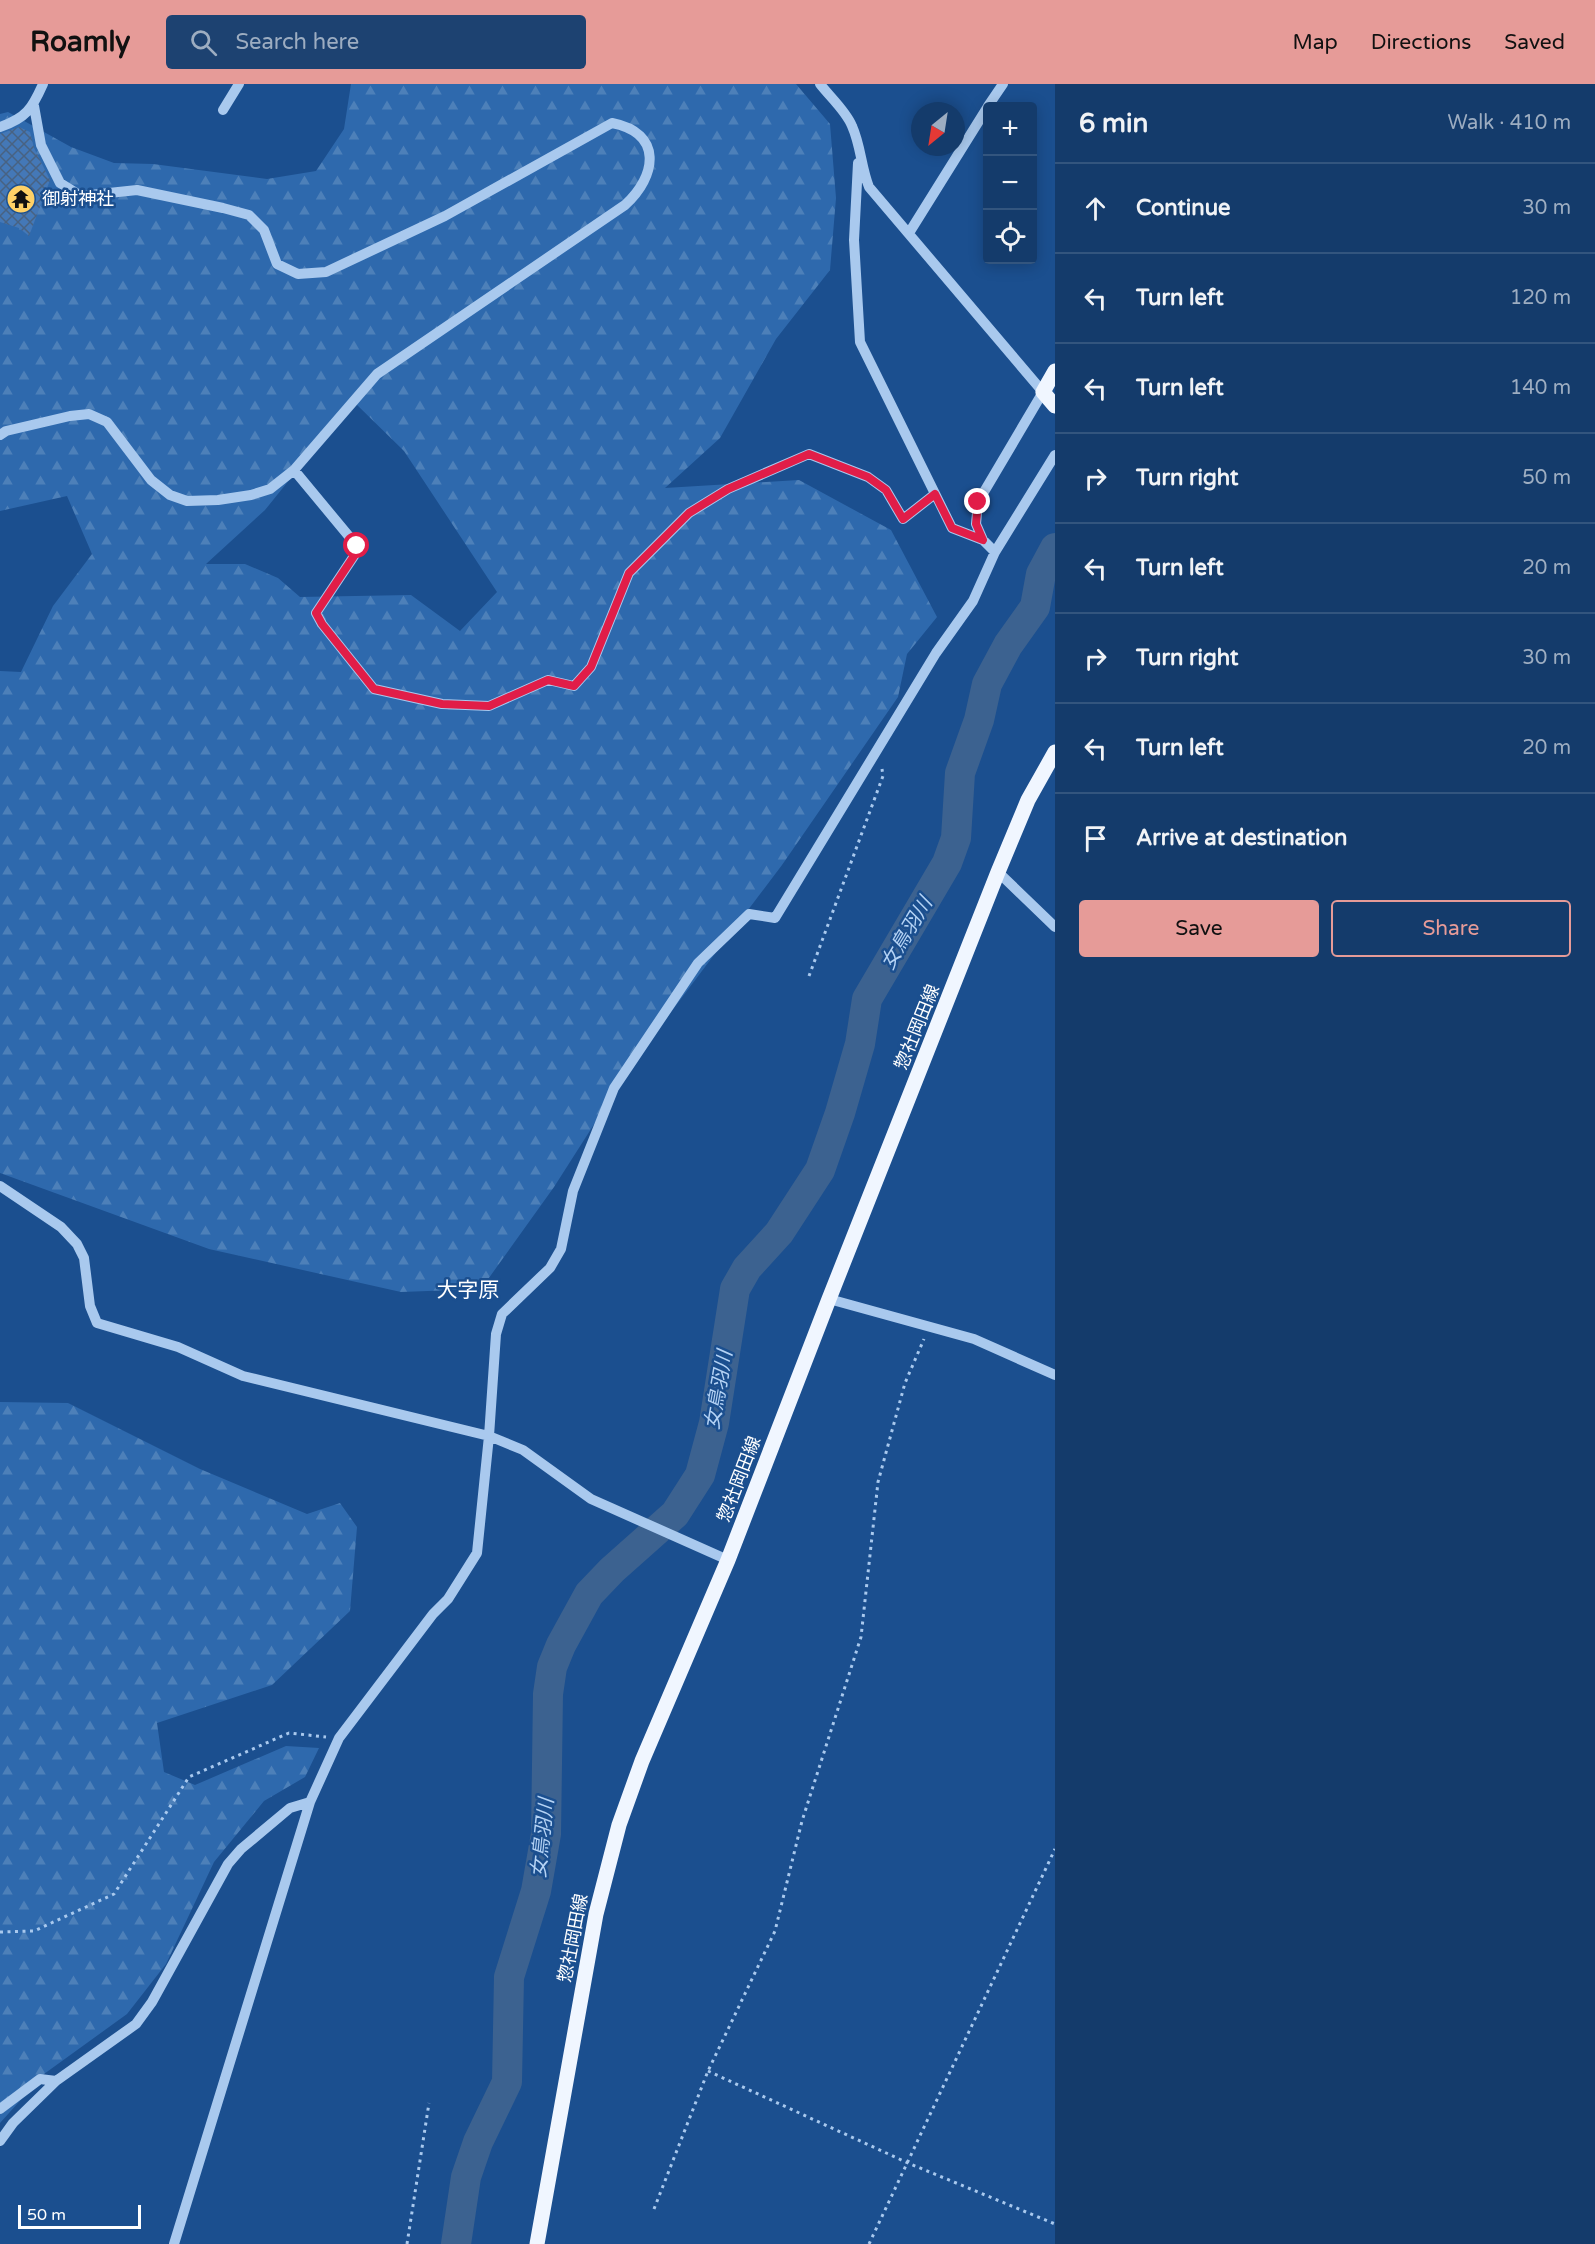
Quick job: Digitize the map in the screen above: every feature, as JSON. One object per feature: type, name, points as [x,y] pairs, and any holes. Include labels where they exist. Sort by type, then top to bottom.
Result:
[{"type":"main road","points":[[1055,370],[1043,392],[1055,406]]},
{"type":"main road","name":"惣社岡田線","points":[[537,2244],[596,1914],[619,1826],[642,1761],[728,1560],[998,872],[1029,800],[1055,752]]},
{"type":"street","points":[[0,127],[18,121],[34,106],[44,84]]},
{"type":"street","points":[[224,110],[239,84]]},
{"type":"street","points":[[820,84],[852,124],[863,172],[869,187],[1043,392],[978,502],[976,524],[983,540],[995,552]]},
{"type":"street","points":[[991,102],[1003,84]]},
{"type":"street","points":[[0,435],[6,431],[90,414],[107,422],[151,480],[170,495],[187,501],[218,500],[251,495],[270,489],[294,470],[377,374],[632,198],[641,188],[650,163],[649,147],[641,134],[627,126],[612,123],[435,220],[326,273],[298,274],[277,264],[264,230],[249,215],[137,190],[81,196],[60,183],[41,145],[34,106]]},
{"type":"street","points":[[909,233],[983,115]]},
{"type":"street","points":[[858,146],[854,240],[860,342],[952,528],[983,540]]},
{"type":"street","points":[[294,470],[357,546],[356,553],[316,613],[322,624],[374,689],[442,704],[489,706],[548,680],[574,686],[591,667],[629,573],[689,513],[728,489],[809,454],[868,477],[886,490],[903,519],[935,494]]},
{"type":"street","points":[[174,2244],[310,1802],[339,1738],[421,1629],[448,1599],[477,1553],[489,1436],[496,1334],[502,1314],[550,1268],[561,1249],[573,1191],[614,1088],[698,963],[749,914],[775,918],[936,653],[973,601],[995,552],[1055,455]]},
{"type":"street","points":[[998,872],[1055,927]]},
{"type":"street","points":[[0,1186],[61,1227],[77,1244],[84,1258],[90,1306],[97,1323],[178,1347],[243,1376],[489,1436],[523,1450],[591,1499],[728,1560]]},
{"type":"street","points":[[829,1299],[974,1339],[1055,1375]]},
{"type":"street","points":[[0,2141],[13,2123],[56,2081],[136,2024],[152,2002],[228,1864],[290,1808],[310,1802]]},
{"type":"street","points":[[0,2109],[40,2079],[56,2081]]},
{"type":"path","points":[[809,976],[883,776],[878,746]]},
{"type":"path","points":[[654,2209],[708,2071],[775,1930],[802,1821],[861,1637],[878,1482],[905,1383],[930,1327]]},
{"type":"path","points":[[0,1932],[34,1931],[114,1894],[189,1778],[289,1733],[339,1738]]},
{"type":"path","points":[[869,2244],[1055,1850]]},
{"type":"path","points":[[708,2071],[908,2163],[1055,2224]]},
{"type":"path","points":[[407,2244],[429,2103]]},
{"type":"green space","points":[[351,84],[796,84],[830,124],[836,198],[830,270],[776,339],[720,438],[665,488],[799,480],[891,530],[937,617],[907,654],[898,697],[782,865],[637,1057],[554,1187],[481,1289],[401,1292],[209,1249],[0,1173],[0,671],[21,672],[53,606],[92,554],[67,496],[0,511],[0,114],[8,112],[71,147],[114,163],[153,164],[267,179],[316,171],[344,129]],"holes":[[[353,401],[404,451],[497,592],[460,631],[411,595],[300,597],[278,578],[245,564],[206,564],[265,510]]]},
{"type":"green space","points":[[0,1402],[68,1403],[200,1469],[307,1514],[340,1503],[357,1527],[350,1611],[272,1685],[157,1723],[164,1772],[195,1785],[286,1746],[319,1748],[305,1777],[264,1801],[214,1862],[166,1964],[127,2014],[44,2074],[0,2123]]},
{"type":"building","name":"御射神社","points":[[19,127],[30,132],[34,148],[50,180],[29,236],[19,228],[0,222],[0,134]]},
{"type":"waterway","name":"女鳥羽川","points":[[456,2244],[466,2177],[478,2142],[507,2082],[509,1977],[536,1891],[546,1834],[548,1694],[552,1667],[561,1645],[589,1594],[612,1570],[675,1514],[700,1475],[714,1423],[735,1289],[747,1268],[779,1233],[820,1170],[840,1113],[860,1044],[867,999],[947,863],[956,838],[960,773],[979,720],[987,684],[1008,645],[1035,607],[1041,574],[1055,548]]},
{"type":"place","name":"御射神社","points":[[21,199]]},
{"type":"district","name":"大字原","points":[[468,1290]]},
{"type":"route","points":[[357,546],[356,553],[316,613],[322,624],[374,689],[442,704],[489,706],[548,680],[574,686],[591,667],[629,573],[689,513],[728,489],[809,454],[868,477],[886,490],[903,519],[935,494],[952,528],[983,540],[976,524],[978,502]]}]
